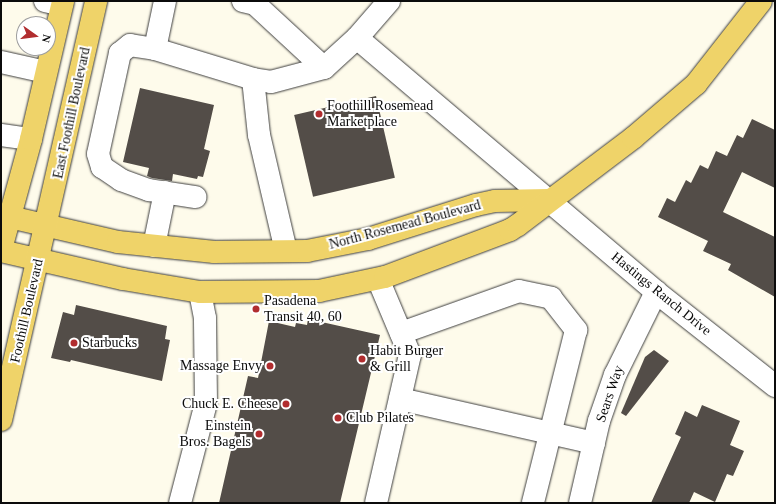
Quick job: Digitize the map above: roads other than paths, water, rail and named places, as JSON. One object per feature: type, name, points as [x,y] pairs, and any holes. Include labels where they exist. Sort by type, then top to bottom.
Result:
[{"type":"main road","name":"East Foothill Boulevard","points":[[47,226],[96,1]]},
{"type":"main road","points":[[56,2],[46,72],[31,139],[5,216],[1,250],[38,260],[200,292],[319,291],[378,279],[510,230],[633,138],[696,84],[761,1]]},
{"type":"main road","name":"North Rosemead Boulevard","points":[[5,216],[118,242],[214,252],[286,252],[307,251],[368,239],[495,201],[549,200]]},
{"type":"main road","name":"Foothill Boulevard","points":[[1,420],[47,226]]},
{"type":"street","points":[[154,49],[165,1]]},
{"type":"street","points":[[243,1],[255,4],[324,68]]},
{"type":"street","points":[[195,197],[165,192],[121,180],[102,167],[98,154],[120,53],[130,45],[154,49],[253,79],[271,82],[324,68],[358,38],[389,1]]},
{"type":"street","name":"Hastings Ranch Drive","points":[[358,38],[656,292],[775,386]]},
{"type":"street","points":[[1,62],[46,72]]},
{"type":"street","points":[[253,79],[259,135],[286,252]]},
{"type":"street","points":[[1,135],[31,139]]},
{"type":"street","points":[[154,246],[165,192]]},
{"type":"street","points":[[376,503],[410,355],[378,279]]},
{"type":"street","points":[[401,333],[519,291],[551,298],[576,330],[533,503]]},
{"type":"street","points":[[180,503],[206,403],[205,318],[200,292]]},
{"type":"street","name":"Sears Way","points":[[580,503],[594,443],[615,375],[656,292]]},
{"type":"street","points":[[400,399],[594,443]]},
{"type":"place","name":"Foothill Rosemead Marketplace","points":[[319,114]]},
{"type":"place","name":"Pasadena Transit 40, 60","points":[[256,309]]},
{"type":"place","name":"Starbucks","points":[[74,343]]},
{"type":"place","name":"Habit Burger & Grill","points":[[362,359]]},
{"type":"place","name":"Massage Envy","points":[[270,366]]},
{"type":"place","name":"Chuck E. Cheese","points":[[286,404]]},
{"type":"place","name":"Club Pilates","points":[[338,418]]},
{"type":"place","name":"Einstein Bros. Bagels","points":[[259,434]]}]
